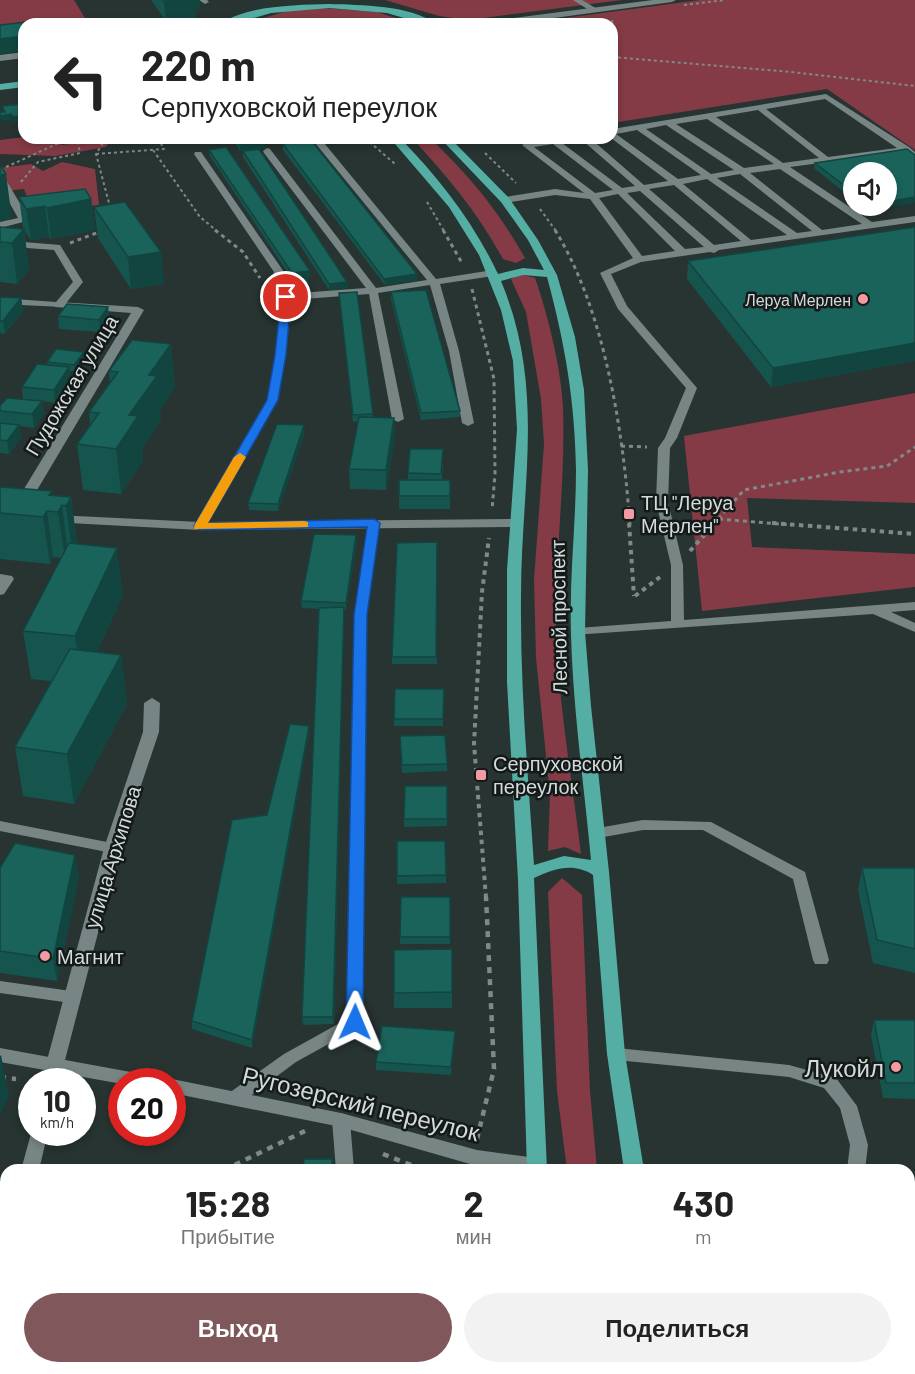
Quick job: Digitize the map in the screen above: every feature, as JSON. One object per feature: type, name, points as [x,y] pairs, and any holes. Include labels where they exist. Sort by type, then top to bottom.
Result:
[{"type":"main road","points":[[238,18],[266,5],[335,1],[391,8],[420,18]]},
{"type":"main road","points":[[0,78],[18,76]]},
{"type":"main road","points":[[0,87],[18,85]]},
{"type":"main road","name":"Лесной проспект","points":[[401,144],[439,185],[462,217],[492,272],[515,339],[522,388],[524,435],[517,523],[513,655],[537,1164]]},
{"type":"main road","name":"Лесной проспект","points":[[451,144],[506,200],[552,275],[568,337],[578,390],[581,425],[578,632],[583,706],[602,872],[616,1054],[633,1164]]},
{"type":"main road","points":[[492,272],[533,262],[542,256]]},
{"type":"main road","points":[[492,272],[521,271],[552,275]]},
{"type":"main road","points":[[525,876],[549,864],[570,860],[591,864],[602,872]]},
{"type":"street","points":[[536,18],[672,0]]},
{"type":"street","points":[[0,58],[18,56]]},
{"type":"street","name":"Пудожская улица","points":[[59,305],[140,308],[22,517],[200,526]]},
{"type":"street","points":[[200,526],[491,521],[517,523]]},
{"type":"street","name":"улица Архипова","points":[[53,1068],[112,848],[151,732],[152,703]]},
{"type":"street","points":[[0,1055],[38,1068]]},
{"type":"street","name":"Ругозерский переулок","points":[[186,1089],[341,1120],[477,1158],[513,1164]]},
{"type":"lane","points":[[577,0],[595,10]]},
{"type":"lane","points":[[618,132],[826,96],[915,156]]},
{"type":"lane","points":[[759,107],[827,160]]},
{"type":"lane","points":[[707,115],[871,226]]},
{"type":"lane","points":[[667,122],[742,171],[822,234]]},
{"type":"lane","points":[[638,127],[796,237]]},
{"type":"lane","points":[[618,138],[749,243]]},
{"type":"lane","points":[[320,144],[434,282],[454,351],[468,423]]},
{"type":"lane","points":[[533,144],[526,145],[593,196],[639,260]]},
{"type":"lane","points":[[558,144],[620,191],[683,253]]},
{"type":"lane","points":[[592,144],[714,249]]},
{"type":"lane","points":[[506,200],[555,192],[593,196],[742,171],[906,149]]},
{"type":"lane","points":[[267,152],[373,291],[398,419]]},
{"type":"lane","points":[[198,154],[279,272],[270,294],[286,297],[373,291],[492,272]]},
{"type":"lane","points":[[0,178],[24,219],[0,225]]},
{"type":"lane","points":[[678,625],[677,565],[662,502],[664,448],[671,438],[692,388],[622,307],[605,273],[639,260],[915,219]]},
{"type":"lane","points":[[0,243],[57,248],[78,282],[59,305],[0,302]]},
{"type":"lane","points":[[200,526],[272,400],[281,355],[286,297]]},
{"type":"lane","points":[[235,1098],[290,1058],[355,1022],[361,615],[374,523]]},
{"type":"lane","points":[[0,578],[8,579],[0,591]]},
{"type":"lane","points":[[578,632],[915,606]]},
{"type":"lane","points":[[875,610],[915,628]]},
{"type":"lane","points":[[598,833],[643,825],[706,825],[800,876],[821,960]]},
{"type":"lane","points":[[0,826],[112,848]]},
{"type":"lane","points":[[0,987],[71,997]]},
{"type":"lane","points":[[616,1054],[789,1071],[830,1083],[848,1106],[860,1145],[857,1164]]},
{"type":"lane","points":[[341,1120],[347,1164]]},
{"type":"lane","points":[[31,1164],[36,1146]]},
{"type":"path","points":[[618,58],[791,72],[915,86]]},
{"type":"path","points":[[0,170],[57,144]]},
{"type":"path","points":[[17,187],[38,162],[80,153],[78,144]]},
{"type":"path","points":[[102,144],[96,154],[113,216]]},
{"type":"path","points":[[96,154],[164,149],[161,144]]},
{"type":"path","points":[[371,144],[398,167]]},
{"type":"path","points":[[477,146],[529,196],[555,226],[571,259],[594,318],[621,446],[631,532],[634,596],[677,565],[744,490],[840,472],[887,466],[915,447]]},
{"type":"path","points":[[153,150],[200,217],[243,252],[270,294]]},
{"type":"path","points":[[422,193],[469,276],[495,379],[495,474],[482,592],[474,744],[487,915],[494,1069],[478,1135],[477,1158]]},
{"type":"path","points":[[57,248],[106,229]]},
{"type":"path","points":[[621,446],[664,448]]},
{"type":"path","points":[[718,519],[915,534]]},
{"type":"path","points":[[236,1164],[305,1131]]},
{"type":"shaded area","points":[[0,0],[74,0],[85,18],[18,18],[18,26],[0,32]]},
{"type":"shaded area","points":[[385,0],[622,0],[483,18],[439,16]]},
{"type":"shaded area","points":[[700,0],[915,0],[915,150],[827,89],[618,122],[618,18],[565,18]]},
{"type":"shaded area","points":[[323,8],[377,12],[396,18],[264,18],[287,11]]},
{"type":"shaded area","points":[[18,138],[18,144],[108,144],[106,147],[55,156],[0,154],[0,140]]},
{"type":"shaded area","points":[[417,144],[436,144],[458,166],[493,208],[525,258],[516,263],[503,259],[461,195]]},
{"type":"shaded area","points":[[62,162],[95,169],[99,205],[32,212],[24,189],[3,191],[0,168],[31,164],[43,171]]},
{"type":"shaded area","points":[[520,274],[535,278],[545,308],[562,392],[563,469],[556,594],[557,656],[581,854],[565,847],[548,851],[550,795],[536,658],[534,580],[544,444],[541,399],[526,312],[511,279]]},
{"type":"shaded area","points":[[915,393],[915,503],[747,498],[752,547],[915,554],[915,587],[702,611],[684,436]]},
{"type":"shaded area","points":[[562,878],[582,895],[590,1091],[596,1164],[566,1164],[557,1091],[548,892]]},
{"type":"building","points":[[18,23],[18,37],[0,39],[0,25]]},
{"type":"building","points":[[18,105],[18,116],[13,117],[11,114],[0,116],[0,112],[5,112],[2,106]]},
{"type":"building","points":[[283,144],[314,144],[417,274],[384,279]]},
{"type":"building","points":[[226,147],[310,271],[292,273],[209,150]]},
{"type":"building","points":[[259,149],[347,282],[329,284],[243,151]]},
{"type":"building","points":[[907,149],[915,155],[915,197],[897,200],[897,162],[843,162],[843,185],[815,163]]},
{"type":"building","points":[[0,165],[6,174],[0,175]]},
{"type":"building","points":[[85,189],[91,199],[47,208],[45,206],[26,209],[19,197]]},
{"type":"building","points":[[125,202],[161,252],[128,257],[94,207]]},
{"type":"building","points":[[0,227],[24,229],[12,243],[0,242]]},
{"type":"building","points":[[915,227],[915,343],[773,368],[688,261]]},
{"type":"building","points":[[306,278],[309,283],[289,286],[286,280]]},
{"type":"building","points":[[426,290],[460,411],[421,413],[391,292]]},
{"type":"building","points":[[357,292],[373,414],[353,415],[339,293]]},
{"type":"building","points":[[0,297],[21,298],[3,321],[0,321]]},
{"type":"building","points":[[67,304],[108,307],[99,320],[58,316]]},
{"type":"building","points":[[132,340],[171,344],[149,375],[157,376],[129,415],[138,416],[116,449],[77,444],[99,413],[89,412],[118,372],[109,371]]},
{"type":"building","points":[[56,349],[84,352],[74,365],[47,362]]},
{"type":"building","points":[[37,364],[69,367],[54,390],[22,387]]},
{"type":"building","points":[[7,398],[42,401],[32,414],[0,411],[0,406]]},
{"type":"building","points":[[359,417],[394,418],[386,470],[349,469]]},
{"type":"building","points":[[0,423],[19,425],[7,441],[0,440]]},
{"type":"building","points":[[277,424],[304,425],[278,504],[248,503]]},
{"type":"building","points":[[410,449],[443,449],[441,474],[408,473]]},
{"type":"building","points":[[399,480],[450,480],[450,496],[399,496]]},
{"type":"building","points":[[0,487],[52,491],[49,495],[71,497],[66,506],[62,505],[58,512],[47,511],[43,517],[0,513]]},
{"type":"building","points":[[314,534],[356,535],[346,603],[301,601]]},
{"type":"building","points":[[437,542],[436,657],[392,657],[397,543]]},
{"type":"building","points":[[69,543],[117,548],[75,636],[23,631]]},
{"type":"building","points":[[344,607],[333,1017],[302,1017],[319,608]]},
{"type":"building","points":[[70,649],[121,655],[67,754],[15,747]]},
{"type":"building","points":[[395,689],[444,689],[443,719],[394,719]]},
{"type":"building","points":[[290,724],[309,726],[252,1040],[192,1021],[232,820],[267,815]]},
{"type":"building","points":[[445,735],[447,764],[402,765],[400,736]]},
{"type":"building","points":[[405,786],[447,786],[447,819],[404,819]]},
{"type":"building","points":[[397,841],[445,841],[446,875],[397,876]]},
{"type":"building","points":[[15,843],[75,855],[53,959],[0,951],[0,868]]},
{"type":"building","points":[[862,868],[915,868],[915,949],[877,940]]},
{"type":"building","points":[[401,897],[450,897],[450,937],[400,937]]},
{"type":"building","points":[[452,949],[452,992],[394,993],[394,950]]},
{"type":"building","name":"Лукойл","points":[[874,1020],[915,1020],[915,1083],[886,1083]]},
{"type":"building","points":[[382,1026],[455,1031],[451,1067],[376,1062]]},
{"type":"building","points":[[304,1159],[332,1159],[332,1164],[304,1164]]},
{"type":"slow traffic","points":[[240,457],[200,526],[304,524]]},
{"type":"place","name":"Леруа Мерлен","points":[[863,299]]},
{"type":"place","name":"ТЦ \"Леруа Мерлен\"","points":[[629,514]]},
{"type":"place","name":"Серпуховской переулок","points":[[481,775]]},
{"type":"place","name":"Магнит","points":[[45,956]]},
{"type":"place","name":"Лукойл","points":[[896,1067]]},
{"type":"route","points":[[286,297],[281,355],[272,400],[200,526],[374,523],[361,615],[355,1022]]}]
